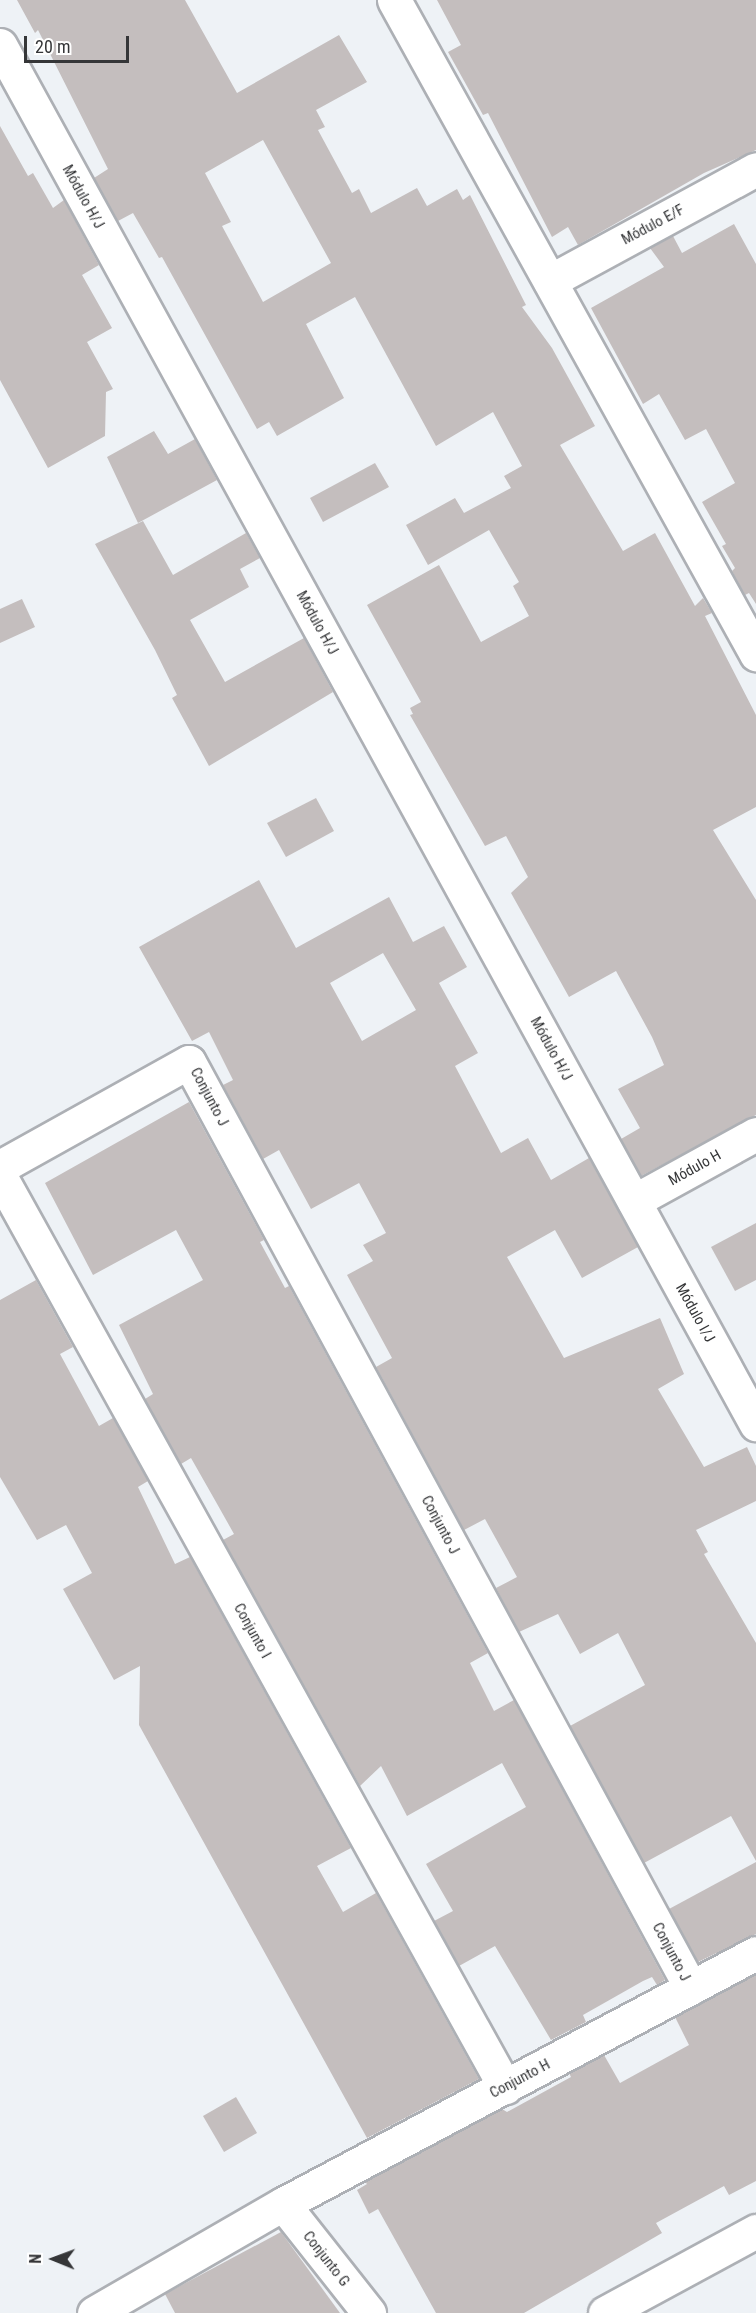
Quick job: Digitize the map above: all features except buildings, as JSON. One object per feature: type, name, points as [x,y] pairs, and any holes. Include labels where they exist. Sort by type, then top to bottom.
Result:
[{"type":"street","points":[[394,0],[550,281],[745,607],[756,654]]},
{"type":"street","name":"Módulo H/J","points":[[0,45],[634,1201]]},
{"type":"street","name":"Módulo E/F","points":[[550,281],[756,169]]},
{"type":"street","name":"Conjunto J","points":[[0,1167],[189,1062],[691,1988]]},
{"type":"street","name":"Módulo H","points":[[634,1201],[756,1134]]},
{"type":"street","name":"Conjunto I","points":[[0,1176],[505,2087]]},
{"type":"street","name":"Módulo I/J","points":[[634,1201],[756,1424]]},
{"type":"street","name":"Conjunto H","points":[[94,2313],[283,2204],[756,1953]]},
{"type":"street","name":"Conjunto G","points":[[283,2204],[369,2313]]},
{"type":"street","points":[[605,2313],[756,2231]]}]
